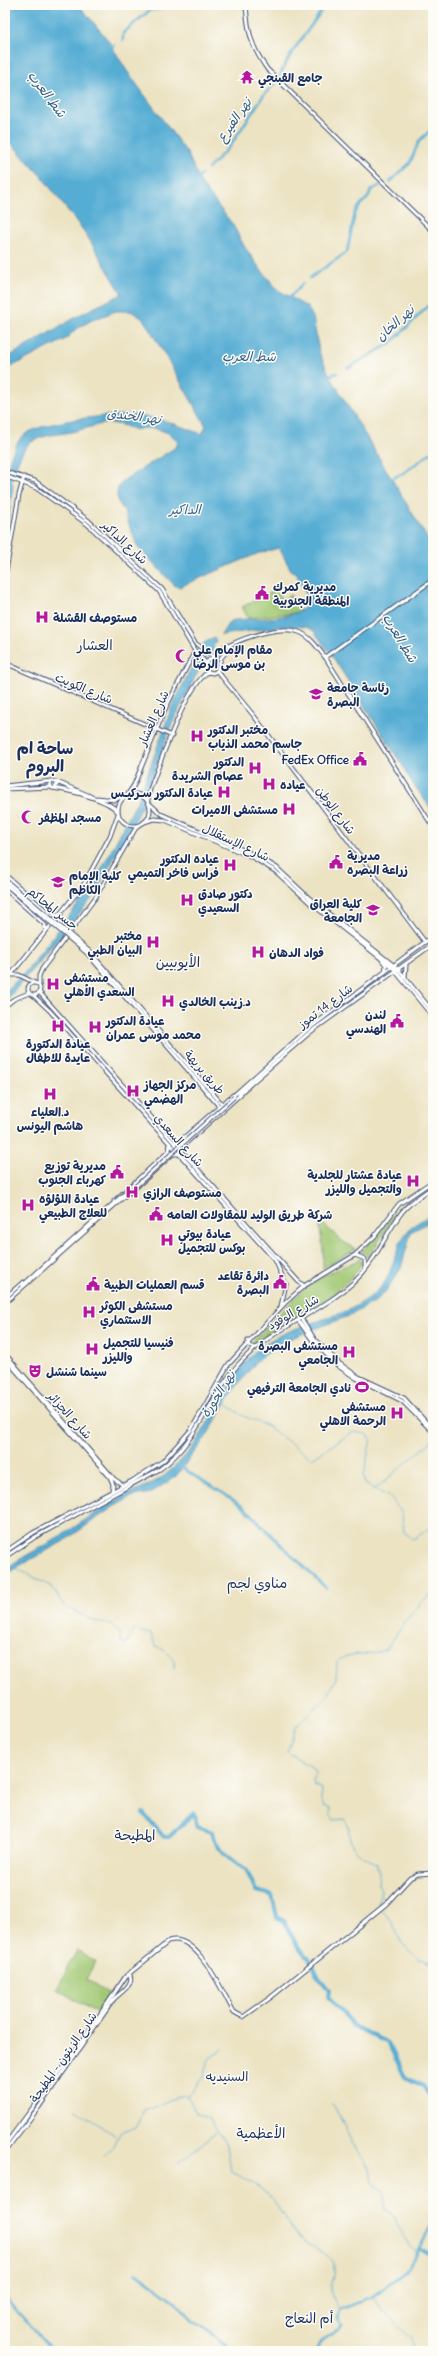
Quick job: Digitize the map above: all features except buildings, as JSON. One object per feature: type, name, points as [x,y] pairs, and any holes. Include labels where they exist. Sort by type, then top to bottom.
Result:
[{"type":"main road","points":[[246,5],[247,27],[252,45],[267,69],[432,229]]},
{"type":"main road","name":"شارع الداكير","points":[[6,472],[34,481],[83,516],[149,579],[166,601],[195,651],[206,662]]},
{"type":"main road","name":"شارع الداكير","points":[[5,476],[36,488],[87,524],[165,593],[199,648],[213,656]]},
{"type":"main road","points":[[5,577],[24,477]]},
{"type":"main road","points":[[325,657],[433,580]]},
{"type":"main road","points":[[230,646],[220,659],[217,671],[213,673],[208,672],[206,662],[213,656],[227,645],[230,646],[251,636],[296,631],[308,637],[325,657],[433,827]]},
{"type":"main road","name":"شارع العشار","points":[[128,794],[134,785],[195,651]]},
{"type":"main road","name":"شارع الكويت","points":[[5,663],[170,736]]},
{"type":"main road","name":"شارع الوطن","points":[[217,671],[254,716],[425,942]]},
{"type":"main road","name":"شارع العشار","points":[[148,800],[150,789],[170,736],[192,693],[201,678],[208,672]]},
{"type":"main road","points":[[52,781],[50,784],[53,788]]},
{"type":"main road","points":[[5,787],[52,781],[99,799],[115,800],[132,793],[148,800],[150,814],[144,822],[135,826],[96,898],[42,969],[39,976],[39,992],[34,996]]},
{"type":"main road","points":[[53,788],[58,786],[57,782]]},
{"type":"main road","points":[[5,787],[53,788],[110,804],[118,813],[121,820],[135,826]]},
{"type":"main road","points":[[5,982],[46,934],[92,871],[118,813],[118,805],[123,797]]},
{"type":"main road","name":"شارع الإستقلال","points":[[148,800],[160,814],[253,854],[278,868],[306,895],[387,960],[433,1017]]},
{"type":"main road","name":"شارع الإستقلال","points":[[144,822],[165,820],[263,862],[280,874],[308,902],[382,960],[393,966]]},
{"type":"main road","points":[[5,875],[51,915],[60,915]]},
{"type":"main road","name":"جسر المحاكم","points":[[5,880],[88,952]]},
{"type":"main road","name":"جسر المحاكم","points":[[5,884],[88,952]]},
{"type":"main road","points":[[5,888],[45,925],[46,934]]},
{"type":"main road","name":"شارع 14 تموز","points":[[109,1208],[307,1030],[433,936]]},
{"type":"main road","name":"شارع 14 تموز","points":[[244,1088],[309,1033],[396,970],[406,965],[433,944]]},
{"type":"main road","name":"طريق بريهة","points":[[88,952],[219,1104]]},
{"type":"main road","points":[[382,960],[386,965],[385,972]]},
{"type":"main road","points":[[387,960],[399,961]]},
{"type":"main road","points":[[405,977],[406,965]]},
{"type":"main road","name":"شارع الإستقلال","points":[[396,970],[405,977],[433,1012]]},
{"type":"main road","points":[[10,975],[20,976],[26,980],[39,984]]},
{"type":"main road","points":[[5,1006],[14,999],[29,993],[33,982]]},
{"type":"main road","name":"شارع السعدي","points":[[39,992],[171,1142]]},
{"type":"main road","name":"شارع السعدي","points":[[29,993],[50,1011],[304,1286]]},
{"type":"main road","points":[[5,1302],[109,1208],[169,1150],[171,1147],[171,1142],[180,1141],[219,1104],[244,1088]]},
{"type":"main road","points":[[109,1208],[173,1154],[182,1154],[184,1145],[244,1088]]},
{"type":"main road","points":[[180,1141],[180,1145],[184,1145]]},
{"type":"main road","points":[[169,1150],[173,1149],[173,1154]]},
{"type":"main road","name":"شارع السعدي","points":[[182,1154],[271,1256],[282,1272],[286,1287],[281,1306]]},
{"type":"main road","name":"شارع الوفود","points":[[5,1552],[33,1533],[160,1464],[185,1439],[221,1375],[238,1352],[281,1306],[304,1286],[355,1256],[374,1237],[400,1204],[432,1181]]},
{"type":"main road","name":"شارع الوفود","points":[[5,1557],[35,1537],[167,1464],[191,1438],[223,1385],[244,1358],[273,1334],[331,1301],[365,1270],[403,1211],[433,1187]]},
{"type":"main road","points":[[355,1256],[365,1259],[365,1270]]},
{"type":"main road","points":[[282,1272],[287,1275],[289,1271]]},
{"type":"main road","points":[[5,1302],[38,1273]]},
{"type":"main road","points":[[5,1302],[38,1273]]},
{"type":"main road","points":[[299,1319],[308,1332],[338,1366],[402,1401],[433,1431]]},
{"type":"main road","points":[[248,1341],[250,1347],[255,1348]]},
{"type":"main road","points":[[238,1352],[242,1353],[244,1358]]},
{"type":"main road","name":"شارع الجزائر","points":[[5,1354],[111,1479],[112,1491]]},
{"type":"main road","name":"شارع الجزائر","points":[[5,1358],[76,1437]]},
{"type":"main road","name":"شارع الجزائر","points":[[80,1442],[114,1479],[123,1485]]},
{"type":"main road","name":"شارع الزيتون - المطيحة","points":[[5,2145],[78,2047],[126,1976],[171,1940],[189,1944],[198,1951],[234,2012],[243,2017],[316,1962],[383,1906],[413,1876],[433,1873]]},
{"type":"main road","name":"شارع الزيتون - المطيحة","points":[[5,2151],[39,2107],[114,1999],[129,1985],[131,1978],[129,1973]]},
{"type":"green space","points":[[276,590],[282,600],[290,595],[300,611],[288,614],[248,618],[242,607]]},
{"type":"green space","points":[[412,1197],[396,1214],[368,1258],[366,1254],[360,1252],[374,1239],[398,1210]]},
{"type":"green space","points":[[319,1222],[321,1222],[342,1241],[356,1249],[323,1268],[323,1249]]},
{"type":"green space","points":[[360,1259],[362,1262],[352,1276],[340,1288],[312,1308],[282,1324],[254,1344],[251,1343],[304,1289],[325,1275]]},
{"type":"green space","points":[[77,1950],[96,1962],[86,1979],[109,1994],[96,2013],[57,1989]]},
{"type":"water","name":"شط العرب","points":[[5,5],[79,5],[108,40],[127,71],[187,153],[202,185],[233,225],[244,246],[261,270],[278,290],[307,307],[313,317],[319,352],[330,376],[429,541],[433,553],[433,812],[405,772],[406,771],[332,656],[313,630],[306,627],[285,626],[221,635],[230,621],[286,616],[296,613],[304,608],[309,600],[295,571],[292,572],[279,548],[259,553],[179,587],[175,586],[137,546],[123,509],[118,502],[118,488],[124,480],[176,447],[178,442],[170,434],[153,428],[136,430],[109,423],[71,432],[45,436],[30,443],[23,451],[11,481],[13,485],[5,543],[4,503],[6,475],[14,450],[20,439],[28,432],[42,427],[77,419],[129,415],[156,419],[202,434],[206,426],[151,331],[143,319],[131,311],[116,311],[90,321],[75,330],[66,339],[5,370],[5,359],[83,313],[122,294],[86,234],[42,177],[5,137]]},
{"type":"water","points":[[214,637],[216,641],[213,646],[214,650],[207,657],[194,679],[171,726],[139,812],[93,897],[5,1002],[5,992],[27,970],[93,885],[138,800],[171,709],[201,648],[204,643]]},
{"type":"water","name":"نهر الخورة","points":[[433,1214],[433,1220],[411,1232],[401,1268],[385,1292],[376,1301],[351,1315],[284,1341],[258,1360],[235,1388],[206,1437],[176,1476],[151,1493],[133,1496],[113,1507],[64,1541],[19,1566],[5,1577],[5,1570],[18,1561],[114,1502],[153,1483],[170,1471],[184,1457],[196,1441],[227,1389],[250,1357],[265,1344],[279,1336],[355,1307],[369,1298],[386,1281],[403,1237],[416,1223]]},
{"type":"waterway","points":[[123,40],[123,33],[150,10],[162,9],[165,5]]},
{"type":"waterway","points":[[279,78],[294,49],[325,5]]},
{"type":"waterway","name":"نهر الفيرع","points":[[208,169],[230,146],[263,96],[276,82]]},
{"type":"waterway","points":[[390,182],[410,163],[419,141],[433,128]]},
{"type":"waterway","name":"نهر الفيرع","points":[[198,178],[201,175]]},
{"type":"waterway","points":[[310,278],[347,252],[355,213],[361,204],[368,198],[371,190],[381,185]]},
{"type":"waterway","points":[[290,297],[303,283]]},
{"type":"waterway","name":"نهر الخان","points":[[348,368],[391,343],[433,301]]},
{"type":"waterway","name":"نهر الخان","points":[[330,376],[337,373]]},
{"type":"waterway","points":[[391,479],[405,472],[433,451]]},
{"type":"waterway","points":[[226,1404],[243,1416],[266,1425],[309,1457]]},
{"type":"waterway","points":[[312,1458],[353,1432],[367,1434],[371,1439],[364,1475],[365,1484],[390,1497],[402,1513],[404,1532],[413,1539],[433,1526]]},
{"type":"waterway","points":[[374,1490],[433,1440]]},
{"type":"waterway","points":[[182,1467],[245,1508],[263,1527]]},
{"type":"waterway","points":[[265,1529],[327,1589]]},
{"type":"waterway","points":[[16,1568],[52,1587],[65,1607],[97,1622],[112,1625],[120,1634],[122,1643],[126,1644],[134,1630],[151,1634],[155,1645],[165,1651]]},
{"type":"waterway","points":[[339,1660],[350,1655],[374,1653],[386,1649],[414,1611],[420,1604],[433,1594]]},
{"type":"waterway","points":[[168,1653],[174,1661],[174,1669]]},
{"type":"waterway","points":[[337,1662],[336,1680],[328,1695],[295,1728],[287,1752],[313,1768],[315,1773],[313,1778],[314,1785],[322,1789],[321,1800],[324,1806],[331,1809],[330,1814],[334,1820],[344,1819],[349,1827],[349,1837],[354,1848],[364,1857],[376,1863],[379,1873],[378,1884],[381,1890],[378,1903],[380,1908],[392,1922],[401,1942],[418,1959],[429,1962],[433,1967]]},
{"type":"waterway","points":[[143,1813],[164,1837],[169,1837],[194,1813],[197,1827],[212,1832],[216,1843],[225,1854],[241,1867],[246,1869],[256,1891],[272,1895],[277,1917],[284,1921],[297,1946],[309,1958],[316,1974],[329,1990],[328,1998],[342,2011],[353,2026],[388,2043],[405,2077],[423,2086],[433,2101]]},
{"type":"waterway","points":[[188,2097],[204,2076],[209,2059],[223,2049]]},
{"type":"waterway","points":[[103,2155],[114,2146],[120,2133],[135,2127],[144,2110],[185,2095],[190,2100],[193,2110],[197,2114],[208,2118],[223,2138],[227,2145],[231,2171],[267,2194],[297,2235],[306,2243],[324,2253],[331,2260],[334,2271],[334,2277],[331,2285],[331,2295],[340,2309]]},
{"type":"waterway","points":[[331,2103],[357,2151],[367,2162],[372,2180],[376,2187],[384,2192],[385,2209],[393,2215],[403,2235],[417,2253]]},
{"type":"waterway","points":[[74,2108],[116,2136]]},
{"type":"waterway","points":[[178,2164],[216,2132]]},
{"type":"waterway","points":[[316,2351],[322,2340],[336,2332],[342,2324],[338,2318],[340,2309],[373,2296],[406,2272],[433,2222]]},
{"type":"waterway","points":[[419,2249],[433,2256]]},
{"type":"waterway","points":[[136,2272],[175,2301],[192,2319],[209,2330],[232,2351]]},
{"type":"waterway","points":[[373,2296],[382,2311],[412,2339],[414,2351]]},
{"type":"waterway","points":[[5,2298],[53,2351]]},
{"type":"place","name":"جامع القبنجي","points":[[247,77]]},
{"type":"place","name":"مديرية كمرك المنطقة الجنوبية","points":[[262,593]]},
{"type":"place","name":"مستوصف القشلة","points":[[42,617]]},
{"type":"place","name":"مقام الإمام علي بن موسى الرضا","points":[[182,656]]},
{"type":"place","name":"رئاسة جامعة البصرة","points":[[316,694]]},
{"type":"place","name":"مختبر الدكتور جاسم محمد الذياب","points":[[197,736]]},
{"type":"place","name":"FedEx Office","points":[[360,759]]},
{"type":"place","name":"الدكتور عصام الشريدة","points":[[255,768]]},
{"type":"place","name":"عياده","points":[[269,784]]},
{"type":"place","name":"عيادة الدكتور سـركيـس","points":[[224,792]]},
{"type":"place","name":"مستشفى الاميرات","points":[[289,809]]},
{"type":"place","name":"مسجد المظفر","points":[[28,817]]},
{"type":"place","name":"مديرية زراعة البصره","points":[[336,862]]},
{"type":"place","name":"عياده الدكتور فراس فاخر التميمي","points":[[230,865]]},
{"type":"place","name":"كلية الإمام الكاظم","points":[[58,882]]},
{"type":"place","name":"دكتور صادق السعيدي","points":[[187,900]]},
{"type":"place","name":"كلية العراق الجامعة","points":[[373,910]]},
{"type":"place","name":"مختبر البيان الطبي","points":[[153,942]]},
{"type":"place","name":"فواد الدهان","points":[[258,952]]},
{"type":"place","name":"مستشفى السعدي الأهلي","points":[[53,984]]},
{"type":"place","name":"د.زينب الخالدي","points":[[168,1001]]},
{"type":"place","name":"لندن الهندسي","points":[[397,1021]]},
{"type":"place","name":"عيادة الدكتورة عايدة للاطفال","points":[[58,1026]]},
{"type":"place","name":"عيادة الدكتور محمد موسى عمران","points":[[95,1027]]},
{"type":"place","name":"مركز الجهاز الهضمي","points":[[133,1091]]},
{"type":"place","name":"د.العلياء هاشم اليونس","points":[[50,1094]]},
{"type":"place","name":"مديرية توزيع كهرباء الجنوب","points":[[117,1172]]},
{"type":"place","name":"عيادة عشتار للجلدية والتجميل والليزر","points":[[413,1181]]},
{"type":"place","name":"مستوصف الرازي","points":[[132,1192]]},
{"type":"place","name":"عيادة اللؤلؤه للعلاج الطبيعي","points":[[28,1205]]},
{"type":"place","name":"شركة طريق الوليد للمقاولات العامه","points":[[156,1214]]},
{"type":"place","name":"عيادة بيوتي بوكس للتجميل","points":[[167,1240]]},
{"type":"place","name":"دائرة تقاعد البصرة","points":[[280,1282]]},
{"type":"place","name":"قسم العمليات الطبية","points":[[93,1284]]},
{"type":"place","name":"مستشفى الكوثر الاستثماري","points":[[89,1312]]},
{"type":"place","name":"فنيسيا للتجميل والليزر","points":[[92,1349]]},
{"type":"place","name":"مستشفى البصرة الجامعي","points":[[349,1352]]},
{"type":"place","name":"سينما شنشل","points":[[35,1371]]},
{"type":"place","name":"نادي الجامعة الترفيهي","points":[[362,1387]]},
{"type":"place","name":"مستشفى الرحمة الاهلي","points":[[397,1413]]},
{"type":"district","name":"العشار","points":[[95,645]]},
{"type":"district","name":"ساحة ام البروم","points":[[45,757]]},
{"type":"district","name":"الأيوبيين","points":[[178,962]]},
{"type":"district","name":"مناوي لجم","points":[[257,1583]]},
{"type":"district","name":"المطيحة","points":[[135,1835]]},
{"type":"district","name":"السنيديه","points":[[227,2076]]},
{"type":"district","name":"الأعظمية","points":[[261,2133]]},
{"type":"district","name":"أم النعاج","points":[[309,2318]]},
{"type":"water label","name":"نهر الخندق","points":[[134,416]]},
{"type":"water label","name":"الداكير","points":[[185,509]]}]
